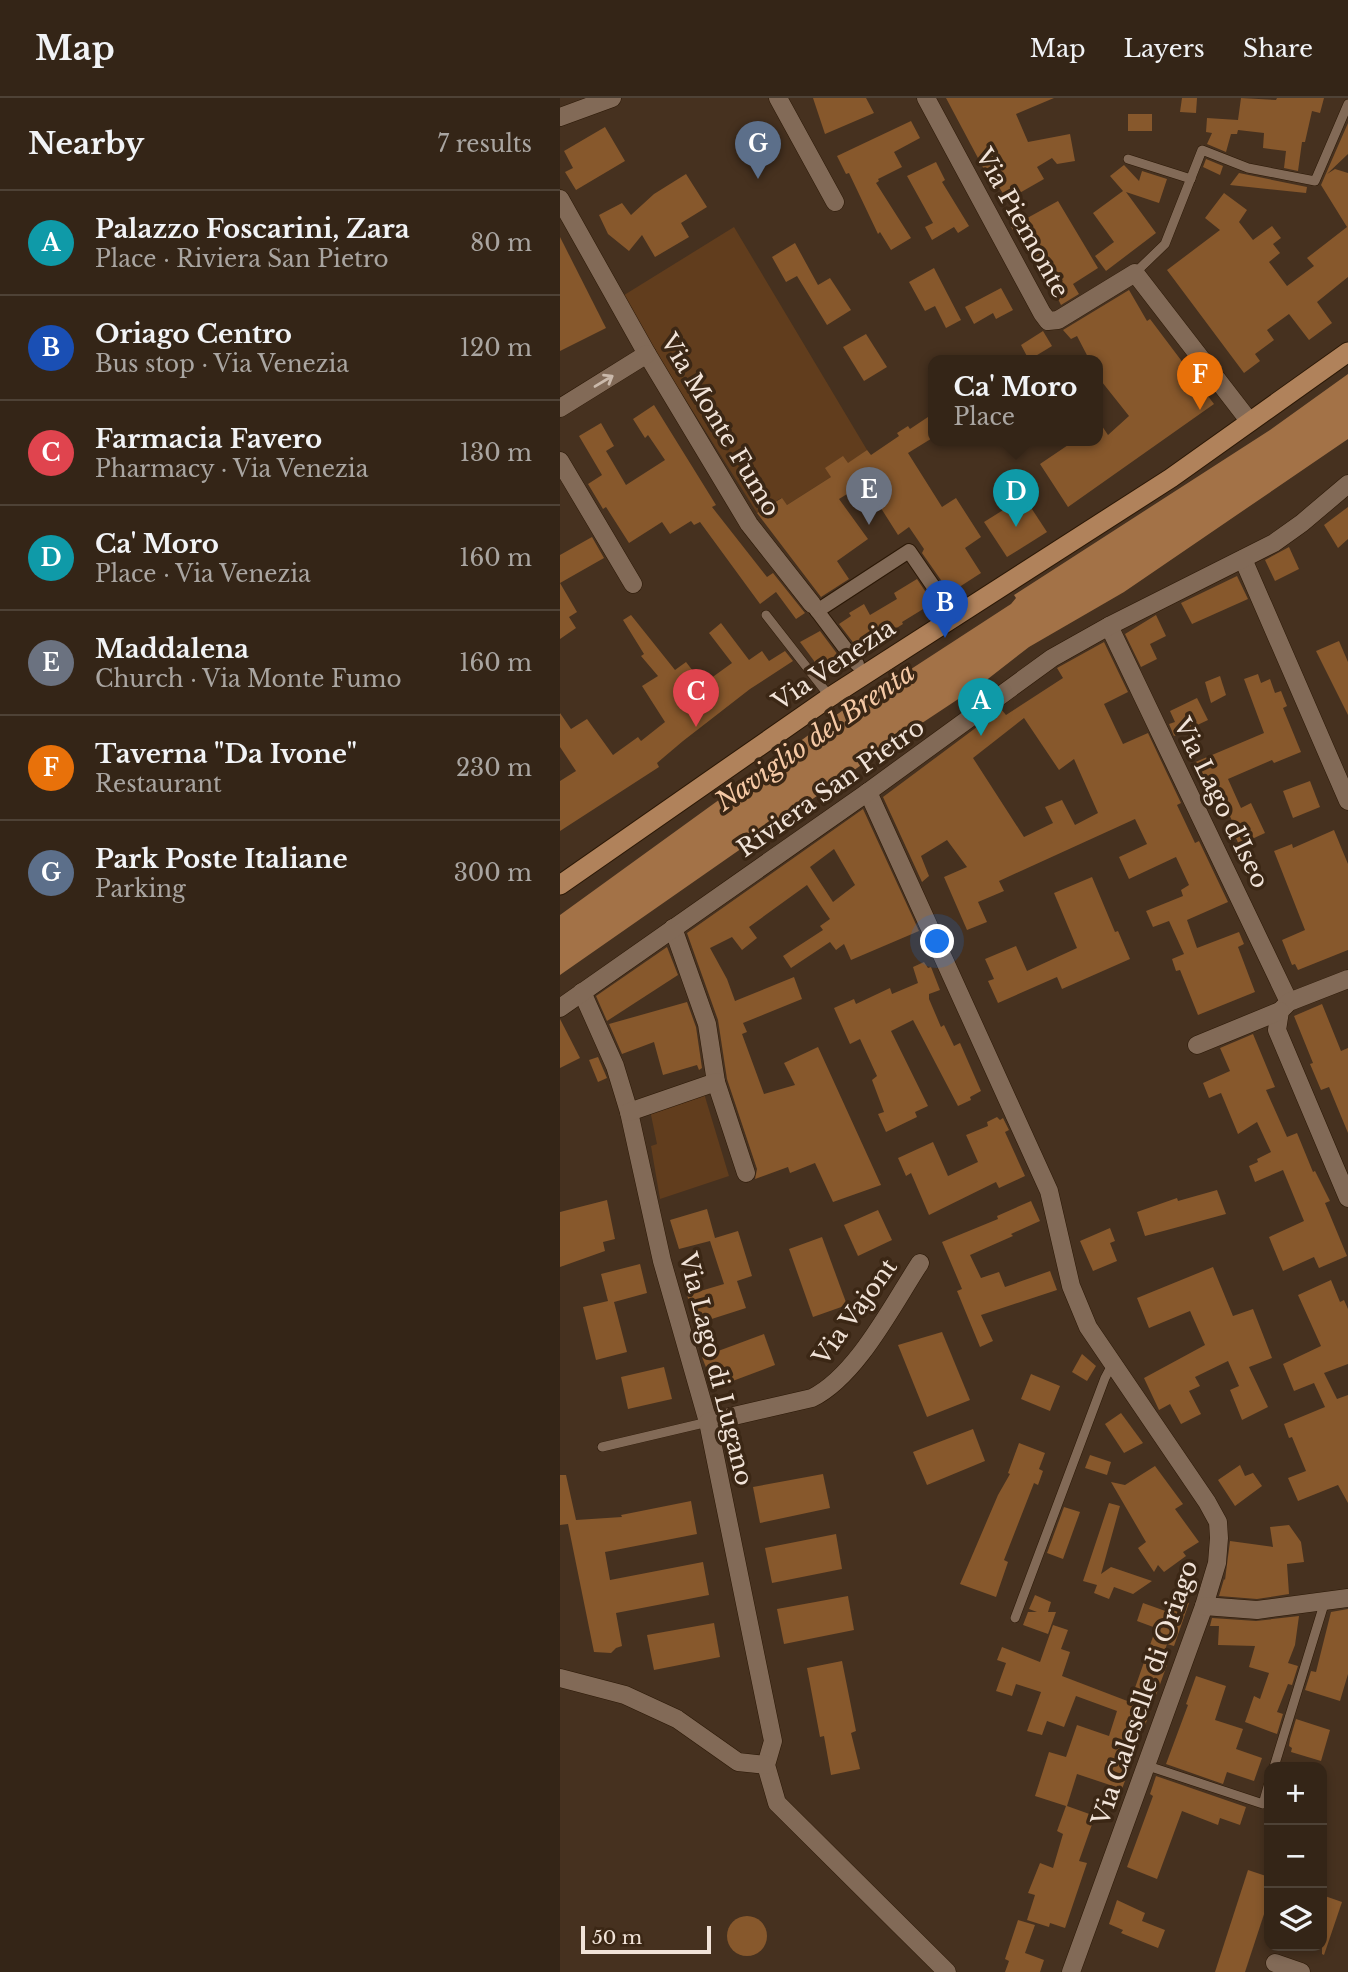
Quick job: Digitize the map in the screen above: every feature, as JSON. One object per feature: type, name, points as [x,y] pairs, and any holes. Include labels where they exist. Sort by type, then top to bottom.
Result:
[{"type":"main road","name":"Via Venezia","points":[[560,885],[712,776],[830,697],[1171,478],[1348,352]]},
{"type":"street","points":[[560,117],[612,98]]},
{"type":"street","points":[[778,98],[835,202]]},
{"type":"street","name":"Via Piemonte","points":[[926,98],[1048,321],[1058,320],[1135,273]]},
{"type":"street","name":"Via Monte Fumo","points":[[560,199],[647,354],[749,524],[857,664]]},
{"type":"street","points":[[1135,273],[1250,422]]},
{"type":"street","points":[[560,408],[647,354]]},
{"type":"street","points":[[560,461],[633,584]]},
{"type":"street","name":"Riviera San Pietro","points":[[560,1008],[868,792],[1052,658],[1108,626],[1274,543],[1348,484]]},
{"type":"street","points":[[814,608],[909,551],[946,605]]},
{"type":"street","points":[[1243,559],[1348,800]]},
{"type":"street","name":"Via Lago d'Iseo","points":[[1108,626],[1285,1007]]},
{"type":"street","name":"Via Caleselle di Oriago","points":[[868,792],[1049,1191],[1071,1286],[1088,1327],[1208,1502],[1218,1522],[1217,1563],[1204,1606],[1071,1972]]},
{"type":"street","points":[[673,928],[707,1024],[716,1082],[746,1173]]},
{"type":"street","points":[[1196,1045],[1348,979]]},
{"type":"street","name":"Via Lago di Lugano","points":[[582,992],[615,1066],[629,1112],[662,1261],[708,1422],[774,1741],[766,1765],[777,1803],[947,1972]]},
{"type":"street","points":[[1285,1007],[1277,1030],[1348,1198]]},
{"type":"street","points":[[629,1112],[716,1082]]},
{"type":"street","name":"Via Vajont","points":[[708,1422],[812,1398],[828,1390],[854,1364],[920,1263]]},
{"type":"street","points":[[1204,1606],[1257,1610],[1348,1598]]},
{"type":"street","points":[[560,1678],[625,1695],[677,1719],[738,1762],[766,1765]]},
{"type":"street","points":[[1275,1963],[1301,1972]]},
{"type":"lane","points":[[1135,273],[1165,244],[1202,150],[1248,168],[1315,181],[1348,104]]},
{"type":"lane","points":[[1128,159],[1191,179]]},
{"type":"lane","points":[[766,615],[830,697]]},
{"type":"lane","points":[[1015,1618],[1113,1363]]},
{"type":"lane","points":[[602,1447],[708,1422]]},
{"type":"lane","points":[[1276,1762],[1325,1601]]},
{"type":"lane","points":[[1148,1766],[1263,1804],[1264,1800]]},
{"type":"shaded area","points":[[734,227],[867,450],[787,505],[781,498],[757,513],[621,297]]},
{"type":"shaded area","points":[[703,1090],[729,1176],[660,1199],[651,1146],[657,1144],[650,1110]]},
{"type":"water","name":"Naviglio del Brenta","points":[[1348,374],[1348,439],[1124,592],[1029,647],[984,682],[560,975],[560,915],[875,687],[894,689],[904,683],[908,671],[1011,604],[1016,598],[1014,595],[1270,430]]},
{"type":"building","points":[[813,98],[866,98],[874,113],[825,134]]},
{"type":"building","points":[[946,98],[1054,98],[1016,114],[1028,142],[1070,134],[1075,161],[1057,164],[1052,158],[1037,167],[1044,179],[1007,200],[999,187],[995,190]]},
{"type":"building","points":[[1182,98],[1197,98],[1196,113],[1180,112]]},
{"type":"building","points":[[1241,98],[1324,98],[1320,113],[1312,111],[1305,142],[1302,142],[1298,171],[1284,168],[1286,151],[1263,148],[1264,133],[1238,130],[1237,134],[1231,134],[1226,152],[1207,144],[1212,133],[1206,132],[1207,118],[1238,120]]},
{"type":"building","points":[[1128,114],[1152,114],[1152,131],[1128,131]]},
{"type":"building","points":[[911,121],[920,138],[894,152],[902,167],[878,179],[876,183],[911,238],[891,250],[880,232],[878,234],[849,173],[846,174],[837,156]]},
{"type":"building","points":[[1348,123],[1348,154],[1327,174],[1335,169],[1348,173],[1348,277],[1317,302],[1332,323],[1309,340],[1289,314],[1267,330],[1274,340],[1255,354],[1260,361],[1244,373],[1167,270],[1220,230],[1205,218],[1224,193],[1247,210],[1239,222],[1253,240],[1272,226],[1281,238],[1273,244],[1280,253],[1269,262],[1287,286],[1314,266],[1307,258],[1347,227],[1321,185]]},
{"type":"building","points":[[605,127],[625,161],[576,190],[565,172],[573,168],[564,151]]},
{"type":"building","points":[[1206,159],[1223,166],[1220,175],[1203,167]]},
{"type":"building","points":[[936,162],[945,180],[942,182],[969,226],[958,233],[954,227],[932,240],[925,227],[933,223],[907,176]]},
{"type":"building","points":[[1124,165],[1139,181],[1142,171],[1167,179],[1159,203],[1126,192],[1156,233],[1106,271],[1095,256],[1114,242],[1093,213],[1123,191],[1110,176]]},
{"type":"building","points":[[1239,173],[1307,187],[1306,193],[1230,185]]},
{"type":"building","points":[[686,174],[707,207],[681,223],[689,237],[655,257],[642,235],[629,251],[608,234],[599,215],[622,203],[631,215],[654,194]]},
{"type":"building","points":[[1058,201],[1098,268],[1073,284],[1079,294],[1061,305],[1047,277],[1043,280],[1024,241],[1021,243],[1011,227]]},
{"type":"building","points":[[560,237],[606,328],[560,351]]},
{"type":"building","points":[[795,243],[818,285],[830,278],[851,310],[827,325],[797,276],[786,282],[772,257]]},
{"type":"building","points":[[934,268],[961,320],[946,328],[935,306],[925,311],[909,282]]},
{"type":"building","points":[[1001,288],[1013,310],[996,319],[993,313],[974,324],[965,307]]},
{"type":"building","points":[[1129,290],[1147,321],[1150,319],[1214,404],[1068,507],[1040,464],[1067,446],[1103,446],[1103,428],[1108,435],[1129,416],[1103,383],[1103,355],[1087,355],[1077,336],[1071,339],[1063,330]]},
{"type":"building","points":[[1043,331],[1052,346],[1037,355],[1026,355],[1021,345]]},
{"type":"building","points":[[866,334],[887,367],[864,381],[843,347]]},
{"type":"building","points":[[654,405],[716,505],[712,507],[767,577],[773,573],[805,613],[796,619],[776,592],[760,604],[700,522],[694,525],[691,521],[670,534],[662,522],[629,543],[606,507],[603,509],[588,484],[602,475],[579,436],[601,423],[614,446],[606,451],[626,485],[665,460],[648,435],[645,438],[633,419]]},
{"type":"building","points":[[928,417],[928,441],[908,453],[942,507],[956,498],[981,537],[965,548],[981,573],[950,593],[922,553],[924,549],[909,527],[898,535],[865,483],[839,499],[868,539],[837,561],[849,579],[821,597],[757,513],[782,498],[787,505],[831,477],[825,468],[843,456],[848,463],[867,450],[871,455],[899,436],[897,433],[908,426],[910,429]]},
{"type":"building","points":[[1024,497],[1047,532],[1007,557],[984,522]]},
{"type":"building","points":[[1348,507],[1348,539],[1338,548],[1324,525]]},
{"type":"building","points":[[592,537],[604,558],[560,583],[560,555]]},
{"type":"building","points":[[1289,547],[1299,569],[1275,581],[1265,560]]},
{"type":"building","points":[[1237,576],[1248,599],[1192,624],[1181,603]]},
{"type":"building","points":[[917,579],[933,603],[882,637],[885,641],[862,654],[839,624],[851,616],[849,613],[864,604],[870,615],[897,599],[894,593]]},
{"type":"building","points":[[560,583],[577,612],[569,617],[576,628],[560,639]]},
{"type":"building","points":[[631,615],[675,670],[686,662],[703,684],[732,663],[709,633],[721,623],[749,660],[762,651],[769,661],[785,651],[793,661],[750,689],[683,741],[657,763],[659,767],[560,831],[560,781],[576,771],[560,747],[560,713],[571,729],[587,719],[613,755],[638,737],[641,741],[665,722],[642,686],[658,676],[641,656],[644,654],[623,620]]},
{"type":"building","points":[[1156,615],[1166,636],[1150,644],[1157,659],[1141,667],[1125,634]]},
{"type":"building","points":[[820,631],[844,663],[826,677],[800,642]]},
{"type":"building","points":[[1339,641],[1348,662],[1348,715],[1316,651]]},
{"type":"building","points":[[1104,642],[1128,692],[1104,704],[1123,744],[1148,733],[1181,803],[1177,805],[1195,843],[1199,841],[1228,902],[1187,920],[1197,948],[1239,932],[1244,944],[1238,947],[1255,992],[1198,1015],[1180,970],[1176,971],[1172,959],[1184,954],[1169,921],[1153,927],[1146,911],[1183,896],[1181,890],[1189,885],[1176,857],[1129,879],[1119,857],[1147,844],[1135,819],[999,881],[1004,891],[978,902],[987,922],[967,930],[944,877],[967,867],[947,840],[921,856],[929,876],[922,882],[883,797],[1001,709],[1006,715],[1063,678],[1057,668]],"holes":[[[1024,718],[1059,770],[1074,759],[1098,813],[1075,825],[1062,800],[1045,807],[1053,823],[1024,837],[973,758]]]},
{"type":"building","points":[[1258,674],[1261,683],[1270,679],[1275,693],[1281,691],[1287,706],[1283,708],[1301,752],[1274,763],[1272,760],[1228,779],[1241,808],[1251,803],[1265,833],[1239,845],[1233,831],[1236,829],[1218,791],[1209,796],[1193,763],[1264,733],[1244,679]]},
{"type":"building","points":[[1220,676],[1226,695],[1211,703],[1205,682]]},
{"type":"building","points":[[1197,698],[1208,720],[1174,736],[1169,724],[1175,722],[1170,711]]},
{"type":"building","points":[[1310,781],[1320,807],[1293,818],[1283,791]]},
{"type":"building","points":[[863,809],[919,931],[851,960],[844,944],[836,950],[830,942],[791,968],[783,956],[823,930],[820,926],[830,919],[807,885],[749,927],[757,938],[742,950],[732,937],[710,948],[727,979],[735,1001],[794,977],[802,999],[743,1023],[747,1032],[742,1034],[764,1094],[795,1085],[784,1063],[818,1047],[881,1185],[833,1202],[815,1163],[790,1173],[788,1167],[755,1179],[757,1169],[727,1079],[718,1020],[687,933]],"holes":[[[834,849],[855,885],[833,902],[810,867]]]},
{"type":"building","points":[[1334,830],[1348,864],[1348,950],[1298,970],[1295,964],[1292,965],[1282,940],[1305,930],[1274,851],[1292,844],[1293,848]]},
{"type":"building","points":[[1092,877],[1115,932],[1118,931],[1130,959],[1062,989],[1057,977],[998,1003],[988,981],[994,979],[985,959],[1016,946],[1027,971],[1077,948],[1054,893]]},
{"type":"building","points":[[667,947],[678,975],[607,1021],[596,996]]},
{"type":"building","points":[[924,962],[928,968],[931,967],[940,990],[929,994],[929,999],[941,1027],[944,1025],[954,1046],[960,1043],[981,1091],[958,1106],[913,1020],[891,1031],[928,1106],[915,1112],[917,1117],[886,1132],[878,1114],[884,1112],[872,1080],[877,1076],[860,1039],[850,1044],[834,1008],[854,999],[856,1004],[890,988],[892,994],[918,983],[913,967]]},
{"type":"building","points":[[687,1002],[696,1027],[702,1068],[699,1070],[697,1065],[663,1075],[654,1042],[622,1054],[609,1024]]},
{"type":"building","points":[[1322,1004],[1341,1051],[1348,1048],[1348,1133],[1329,1087],[1321,1090],[1294,1016]]},
{"type":"building","points":[[560,1019],[580,1058],[560,1068]]},
{"type":"building","points":[[1253,1034],[1275,1087],[1266,1090],[1287,1137],[1297,1133],[1313,1172],[1315,1171],[1330,1201],[1325,1203],[1347,1256],[1319,1268],[1314,1257],[1283,1271],[1269,1237],[1304,1221],[1283,1170],[1255,1182],[1249,1166],[1271,1152],[1257,1122],[1238,1134],[1221,1093],[1209,1098],[1203,1083],[1230,1071],[1220,1048]]},
{"type":"building","points":[[598,1057],[607,1078],[598,1082],[589,1060]]},
{"type":"building","points":[[997,1117],[1000,1120],[1003,1118],[1009,1130],[1005,1132],[1025,1176],[999,1188],[996,1182],[929,1215],[911,1173],[906,1176],[898,1158],[933,1142],[948,1176],[978,1162],[966,1135],[988,1126],[987,1122]]},
{"type":"building","points":[[1217,1190],[1226,1214],[1145,1236],[1137,1212],[1177,1198],[1178,1201]]},
{"type":"building","points":[[607,1200],[615,1239],[603,1242],[605,1251],[560,1267],[560,1212]]},
{"type":"building","points":[[1031,1201],[1040,1221],[970,1255],[981,1278],[999,1272],[1005,1287],[1050,1271],[1057,1290],[981,1315],[993,1341],[980,1347],[957,1291],[962,1289],[942,1242],[998,1219],[997,1216]]},
{"type":"building","points":[[707,1209],[715,1238],[738,1231],[752,1276],[737,1281],[746,1308],[696,1324],[687,1295],[724,1284],[710,1241],[679,1249],[670,1220]]},
{"type":"building","points":[[878,1210],[892,1240],[858,1256],[844,1225]]},
{"type":"building","points":[[1110,1228],[1115,1241],[1110,1243],[1117,1261],[1093,1271],[1080,1241]]},
{"type":"building","points":[[822,1237],[847,1305],[813,1317],[789,1249]]},
{"type":"building","points":[[640,1264],[647,1293],[614,1302],[627,1352],[596,1360],[583,1307],[608,1301],[601,1274]]},
{"type":"building","points":[[1213,1267],[1233,1316],[1253,1309],[1272,1358],[1249,1367],[1268,1407],[1242,1420],[1230,1390],[1239,1386],[1228,1361],[1195,1377],[1200,1386],[1189,1391],[1201,1414],[1181,1424],[1170,1404],[1159,1410],[1144,1378],[1205,1345],[1190,1311],[1149,1328],[1137,1298]]},
{"type":"building","points":[[1331,1280],[1340,1302],[1344,1300],[1348,1309],[1348,1364],[1324,1373],[1337,1399],[1348,1395],[1348,1503],[1338,1485],[1298,1501],[1288,1478],[1306,1471],[1284,1424],[1325,1407],[1314,1383],[1294,1391],[1283,1364],[1321,1346],[1298,1295]]},
{"type":"building","points":[[942,1332],[970,1400],[927,1417],[898,1345]]},
{"type":"building","points":[[764,1334],[775,1365],[714,1388],[702,1357]]},
{"type":"building","points":[[1082,1354],[1096,1366],[1087,1381],[1072,1372]]},
{"type":"building","points":[[664,1367],[672,1399],[628,1409],[621,1377]]},
{"type":"building","points":[[1031,1374],[1060,1386],[1050,1411],[1021,1399]]},
{"type":"building","points":[[1121,1413],[1143,1443],[1124,1453],[1105,1424]]},
{"type":"building","points":[[973,1429],[985,1461],[927,1485],[913,1452]]},
{"type":"building","points":[[1019,1443],[1045,1453],[1039,1469],[1043,1471],[1038,1485],[1034,1483],[1004,1560],[1008,1562],[996,1597],[960,1584],[998,1495],[1010,1474],[1008,1473]]},
{"type":"building","points":[[1090,1455],[1111,1462],[1107,1475],[1085,1468]]},
{"type":"building","points":[[1240,1465],[1245,1476],[1253,1473],[1262,1486],[1235,1506],[1218,1480]]},
{"type":"building","points":[[1155,1466],[1183,1504],[1175,1509],[1199,1542],[1183,1552],[1186,1556],[1164,1572],[1158,1565],[1154,1572],[1138,1548],[1146,1542],[1111,1482],[1125,1485]]},
{"type":"building","points":[[823,1474],[830,1508],[760,1523],[753,1487]]},
{"type":"building","points":[[560,1475],[566,1475],[576,1520],[622,1517],[621,1515],[691,1501],[697,1534],[605,1552],[610,1580],[703,1562],[709,1595],[616,1613],[622,1646],[611,1653],[594,1652],[568,1524],[560,1525]]},
{"type":"building","points":[[1109,1503],[1120,1506],[1101,1574],[1111,1567],[1152,1581],[1133,1594],[1114,1587],[1109,1599],[1094,1593],[1097,1585],[1083,1581]]},
{"type":"building","points":[[1064,1507],[1080,1512],[1063,1559],[1047,1553]]},
{"type":"building","points":[[1289,1525],[1301,1542],[1304,1562],[1287,1564],[1289,1594],[1257,1599],[1219,1596],[1225,1580],[1230,1541],[1273,1547],[1270,1527]]},
{"type":"building","points":[[836,1534],[842,1569],[772,1583],[765,1548]]},
{"type":"building","points":[[1035,1595],[1051,1602],[1048,1612],[1056,1612],[1048,1634],[1023,1625],[1028,1612],[1037,1612],[1029,1609]]},
{"type":"building","points":[[848,1596],[854,1630],[784,1644],[777,1609]]},
{"type":"building","points":[[1176,1599],[1189,1603],[1174,1646],[1167,1644],[1161,1663],[1167,1665],[1122,1789],[1077,1774],[1067,1806],[1095,1816],[1079,1861],[1087,1863],[1065,1928],[1050,1923],[1049,1927],[1027,1920],[1035,1895],[1028,1893],[1040,1863],[1053,1868],[1063,1834],[1057,1831],[1066,1806],[1035,1796],[1049,1752],[1066,1757],[1077,1725],[1109,1736],[1117,1711],[1076,1696],[1064,1727],[1047,1721],[1042,1735],[1027,1731],[1041,1692],[1016,1684],[1012,1696],[996,1691],[1006,1663],[997,1660],[1002,1647],[1040,1662],[1053,1625],[1068,1630],[1061,1649],[1070,1652],[1062,1676],[1130,1702],[1156,1628],[1137,1621],[1143,1603],[1171,1613]]},
{"type":"building","points":[[1348,1609],[1348,1674],[1340,1701],[1305,1690],[1311,1671],[1316,1672],[1331,1612]]},
{"type":"building","points":[[1299,1616],[1295,1645],[1288,1663],[1298,1666],[1292,1685],[1288,1684],[1277,1712],[1283,1714],[1277,1734],[1245,1722],[1254,1696],[1260,1699],[1269,1673],[1249,1667],[1255,1646],[1218,1645],[1219,1626],[1210,1626],[1212,1618],[1256,1621]]},
{"type":"building","points":[[714,1623],[720,1657],[654,1670],[647,1635]]},
{"type":"building","points":[[842,1661],[856,1731],[851,1733],[860,1769],[831,1775],[824,1736],[820,1737],[807,1668]]},
{"type":"building","points":[[1196,1676],[1226,1686],[1215,1720],[1243,1729],[1236,1749],[1262,1758],[1254,1781],[1227,1772],[1223,1784],[1166,1764]]},
{"type":"building","points":[[1296,1719],[1330,1730],[1321,1761],[1291,1752],[1290,1739]]},
{"type":"building","points":[[1156,1776],[1246,1807],[1240,1825],[1220,1818],[1218,1825],[1182,1811],[1157,1879],[1127,1867],[1153,1796],[1150,1794]]},
{"type":"building","points":[[1248,1870],[1264,1875],[1264,1914],[1245,1972],[1215,1972]]},
{"type":"building","points":[[1327,1897],[1342,1902],[1327,1946]]},
{"type":"building","points":[[1117,1900],[1145,1913],[1142,1921],[1165,1930],[1158,1948],[1121,1933],[1123,1930],[1109,1924]]},
{"type":"building","points":[[747,1916],[755,1917],[761,1922],[766,1928],[766,1944],[761,1950],[755,1955],[747,1956],[739,1955],[733,1950],[728,1944],[727,1936],[728,1928],[733,1922],[739,1917]]},
{"type":"building","points":[[1018,1920],[1035,1925],[1025,1953],[1044,1960],[1040,1972],[1005,1972],[1009,1961],[1005,1959]]},
{"type":"place","name":"Park Poste Italiane","points":[[758,179]]},
{"type":"place","name":"Taverna \"Da Ivone\"","points":[[1200,410]]},
{"type":"place","name":"Maddalena","points":[[869,525]]},
{"type":"place","name":"Ca' Moro","points":[[1016,527]]},
{"type":"place","name":"Oriago Centro","points":[[945,638]]},
{"type":"place","name":"Farmacia Favero","points":[[696,727]]},
{"type":"place","name":"Palazzo Foscarini, Zara","points":[[981,736]]}]
